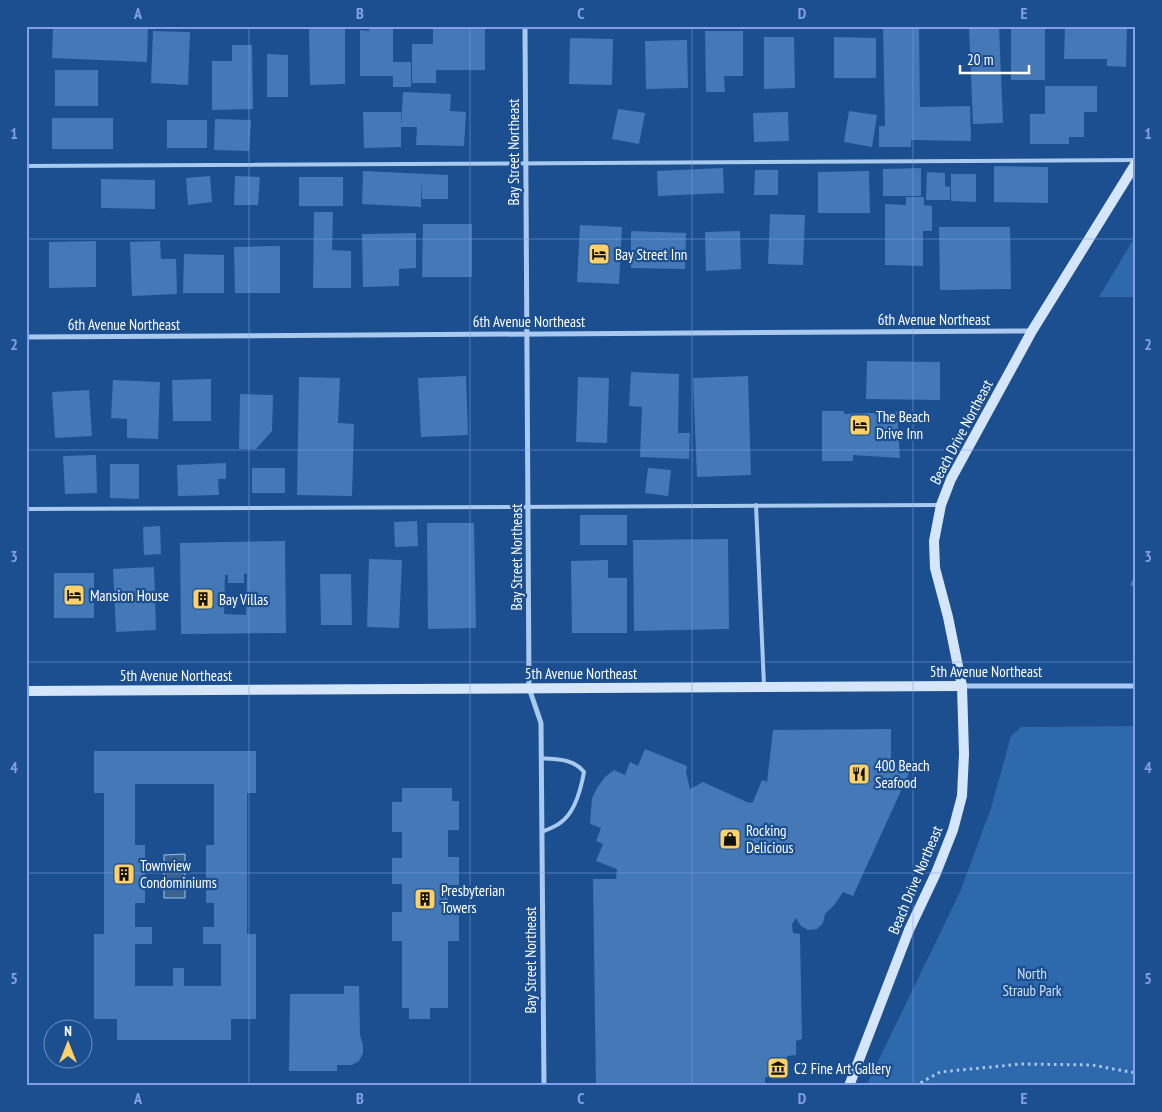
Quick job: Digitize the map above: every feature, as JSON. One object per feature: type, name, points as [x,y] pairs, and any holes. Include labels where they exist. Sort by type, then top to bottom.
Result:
[{"type":"street","name":"Bay Street Northeast","points":[[525,26],[529,688],[541,723],[544,1086]]},
{"type":"street","name":"Beach Drive Northeast","points":[[849,1086],[909,930],[936,873],[962,796],[964,754],[962,686],[948,617],[935,568],[934,541],[941,505],[951,478],[1032,331],[1136,162]]},
{"type":"street","name":"6th Avenue Northeast","points":[[26,337],[1032,331]]},
{"type":"street","name":"5th Avenue Northeast","points":[[26,691],[1136,686]]},
{"type":"lane","points":[[26,166],[1136,162]]},
{"type":"lane","points":[[756,505],[764,687]]},
{"type":"lane","points":[[26,509],[941,505]]},
{"type":"lane","points":[[541,758],[572,762],[578,764],[584,772],[575,805],[562,822],[542,832]]},
{"type":"path","points":[[915,1086],[940,1072],[1021,1064],[1092,1065],[1136,1073]]},
{"type":"green space","points":[[1136,235],[1136,297],[1099,297]]},
{"type":"green space","name":"North Straub Park","points":[[1136,726],[1136,1086],[866,1086],[960,892],[991,808],[1011,736],[1021,727]]},
{"type":"shaded area","points":[[185,854],[185,898],[164,898],[164,855]]},
{"type":"building","points":[[53,26],[148,27],[147,62],[52,58]]},
{"type":"building","points":[[345,26],[345,84],[310,85],[309,28]]},
{"type":"building","points":[[369,26],[393,26],[393,62],[411,62],[411,87],[393,87],[393,76],[360,76],[360,30],[369,31]]},
{"type":"building","points":[[433,26],[485,26],[485,70],[436,70],[436,83],[412,83],[412,44],[433,44]]},
{"type":"building","points":[[883,26],[919,26],[920,107],[970,106],[971,141],[911,140],[911,147],[879,147],[879,126],[885,126]]},
{"type":"building","points":[[1011,26],[1045,26],[1045,80],[1011,80]]},
{"type":"building","points":[[1065,26],[1127,26],[1126,67],[1107,66],[1107,59],[1064,59]]},
{"type":"building","points":[[999,27],[1003,123],[973,124],[969,28]]},
{"type":"building","points":[[153,31],[190,32],[188,85],[151,83]]},
{"type":"building","points":[[705,31],[743,31],[743,76],[724,76],[725,92],[706,92]]},
{"type":"building","points":[[764,37],[794,37],[795,88],[764,89]]},
{"type":"building","points":[[834,37],[876,38],[876,78],[834,78]]},
{"type":"building","points":[[570,38],[613,39],[612,85],[569,84]]},
{"type":"building","points":[[687,40],[688,88],[646,89],[645,41]]},
{"type":"building","points":[[232,45],[252,45],[253,109],[212,110],[212,61],[232,61]]},
{"type":"building","points":[[267,54],[288,55],[288,97],[267,97]]},
{"type":"building","points":[[55,70],[98,70],[98,106],[55,106]]},
{"type":"building","points":[[1045,86],[1097,86],[1097,112],[1084,112],[1084,137],[1069,137],[1069,144],[1030,144],[1030,114],[1045,114]]},
{"type":"building","points":[[403,92],[451,94],[450,111],[466,112],[464,146],[416,145],[417,127],[401,127]]},
{"type":"building","points":[[618,109],[645,113],[639,144],[612,139]]},
{"type":"building","points":[[849,111],[877,115],[872,147],[844,142]]},
{"type":"building","points":[[363,112],[401,112],[401,147],[364,148]]},
{"type":"building","points":[[788,112],[789,141],[754,142],[753,113]]},
{"type":"building","points":[[52,118],[113,118],[113,149],[52,149]]},
{"type":"building","points":[[215,119],[251,120],[249,151],[214,150]]},
{"type":"building","points":[[167,120],[207,120],[207,148],[167,148]]},
{"type":"building","points":[[994,166],[1048,167],[1048,203],[994,202]]},
{"type":"building","points":[[723,168],[724,193],[658,196],[657,171]]},
{"type":"building","points":[[921,168],[921,196],[883,196],[883,169]]},
{"type":"building","points":[[755,170],[778,170],[778,195],[754,195]]},
{"type":"building","points":[[363,171],[448,175],[448,199],[422,199],[421,181],[421,207],[362,204]]},
{"type":"building","points":[[869,171],[870,213],[818,213],[818,172]]},
{"type":"building","points":[[927,172],[945,173],[945,186],[950,187],[950,200],[926,200]]},
{"type":"building","points":[[951,174],[976,174],[976,202],[951,201]]},
{"type":"building","points":[[210,176],[212,202],[188,205],[186,178]]},
{"type":"building","points":[[235,176],[260,177],[258,205],[234,205]]},
{"type":"building","points":[[299,177],[343,177],[343,206],[299,206]]},
{"type":"building","points":[[101,179],[155,180],[155,209],[101,208]]},
{"type":"building","points":[[906,197],[924,197],[924,205],[932,206],[932,231],[923,231],[923,266],[885,265],[885,204],[906,205]]},
{"type":"building","points":[[314,212],[333,212],[332,250],[351,251],[351,288],[313,288]]},
{"type":"building","points":[[770,214],[805,215],[803,265],[768,264]]},
{"type":"building","points":[[423,224],[472,224],[472,277],[422,277]]},
{"type":"building","name":"Bay Street Inn","points":[[580,225],[622,227],[619,284],[577,282]]},
{"type":"building","points":[[939,227],[1010,227],[1011,289],[940,290]]},
{"type":"building","points":[[631,231],[686,233],[685,269],[631,268]]},
{"type":"building","points":[[740,231],[741,269],[706,271],[705,232]]},
{"type":"building","points":[[416,233],[416,268],[399,269],[399,286],[363,287],[362,234]]},
{"type":"building","points":[[96,241],[96,287],[49,288],[49,242]]},
{"type":"building","points":[[160,241],[161,259],[176,259],[177,294],[132,296],[130,242]]},
{"type":"building","points":[[280,246],[280,293],[235,293],[234,247]]},
{"type":"building","points":[[184,254],[224,255],[224,293],[183,293]]},
{"type":"building","points":[[867,361],[940,362],[940,400],[866,399]]},
{"type":"building","points":[[631,372],[679,374],[678,433],[690,433],[689,459],[640,457],[642,407],[629,406]]},
{"type":"building","points":[[466,376],[468,435],[421,437],[418,378]]},
{"type":"building","points":[[748,376],[751,475],[697,477],[693,378]]},
{"type":"building","points":[[299,377],[340,378],[338,423],[354,424],[352,496],[297,495]]},
{"type":"building","points":[[578,377],[609,378],[607,443],[576,442]]},
{"type":"building","points":[[211,379],[211,421],[173,421],[172,380]]},
{"type":"building","points":[[113,380],[160,382],[158,439],[127,438],[127,419],[111,418]]},
{"type":"building","points":[[89,390],[92,436],[55,438],[52,392]]},
{"type":"building","points":[[240,394],[273,395],[272,431],[256,449],[239,449]]},
{"type":"building","name":"The Beach Drive Inn","points":[[822,411],[844,411],[844,414],[897,412],[900,458],[853,455],[853,461],[822,461]]},
{"type":"building","points":[[96,455],[97,493],[65,494],[63,456]]},
{"type":"building","points":[[226,463],[226,479],[218,479],[219,495],[178,496],[177,465]]},
{"type":"building","points":[[110,464],[139,464],[139,499],[110,498]]},
{"type":"building","points":[[252,468],[285,468],[285,493],[252,493]]},
{"type":"building","points":[[648,468],[671,470],[668,496],[645,493]]},
{"type":"building","points":[[580,515],[627,515],[627,545],[580,545]]},
{"type":"building","points":[[417,521],[418,546],[395,547],[394,522]]},
{"type":"building","points":[[427,523],[474,523],[476,628],[428,629]]},
{"type":"building","points":[[160,526],[161,554],[144,555],[143,527]]},
{"type":"building","points":[[728,539],[729,629],[634,631],[633,540]]},
{"type":"building","name":"Bay Villas","points":[[285,541],[286,633],[181,634],[180,543]],"holes":[[[244,574],[247,574],[246,615],[224,614],[225,575],[228,575],[228,583],[244,583]]]},
{"type":"building","points":[[369,559],[402,560],[399,628],[367,627]]},
{"type":"building","points":[[608,560],[608,578],[627,578],[627,633],[572,633],[571,561]]},
{"type":"building","points":[[154,567],[156,630],[116,632],[113,569]]},
{"type":"building","name":"Mansion House","points":[[54,573],[94,573],[94,618],[54,618]]},
{"type":"building","points":[[1136,573],[1136,588],[1130,585]]},
{"type":"building","points":[[320,574],[351,574],[352,625],[321,625]]},
{"type":"building","points":[[891,729],[891,764],[910,771],[853,896],[843,892],[825,914],[823,923],[817,929],[808,930],[801,926],[796,918],[792,924],[793,933],[800,934],[802,1039],[796,1041],[796,1055],[787,1056],[788,1066],[776,1077],[765,1077],[765,1085],[596,1086],[593,879],[616,879],[617,869],[596,861],[603,844],[596,841],[601,828],[590,824],[592,798],[605,777],[614,770],[625,775],[630,762],[638,766],[645,749],[687,766],[686,772],[690,789],[703,782],[749,803],[753,802],[762,780],[767,782],[773,730]]},
{"type":"building","name":"Townview Condominiums","points":[[94,751],[256,751],[256,793],[247,793],[247,934],[256,934],[256,1019],[231,1019],[231,1040],[117,1040],[117,1019],[94,1019],[94,934],[104,934],[104,793],[94,793]],"holes":[[[135,784],[214,784],[214,845],[206,845],[206,903],[214,903],[214,927],[203,927],[203,944],[221,944],[221,986],[184,986],[184,968],[173,968],[173,986],[135,986],[135,944],[152,944],[152,927],[135,927],[135,903],[145,903],[145,845],[135,845]]]},
{"type":"building","name":"Presbyterian Towers","points":[[402,788],[452,788],[452,801],[459,801],[459,830],[448,830],[448,857],[459,857],[459,885],[448,885],[448,912],[459,912],[459,941],[448,941],[448,1008],[430,1008],[430,1019],[409,1019],[409,1008],[402,1008],[402,941],[392,941],[392,912],[402,912],[402,884],[392,884],[392,858],[402,858],[402,832],[392,832],[392,802],[402,802]]},
{"type":"building","points":[[344,986],[359,986],[360,1035],[363,1053],[359,1061],[352,1065],[337,1065],[337,1071],[289,1071],[290,994],[344,994]]},
{"type":"place","name":"Bay Street Inn","points":[[599,254]]},
{"type":"place","name":"The Beach Drive Inn","points":[[860,425]]},
{"type":"place","name":"Mansion House","points":[[74,595]]},
{"type":"place","name":"Bay Villas","points":[[203,599]]},
{"type":"place","name":"400 Beach Seafood","points":[[859,774]]},
{"type":"place","name":"Rocking Delicious","points":[[730,839]]},
{"type":"place","name":"Townview Condominiums","points":[[124,874]]},
{"type":"place","name":"Presbyterian Towers","points":[[425,899]]},
{"type":"place","name":"C2 Fine Art Gallery","points":[[778,1068]]}]
